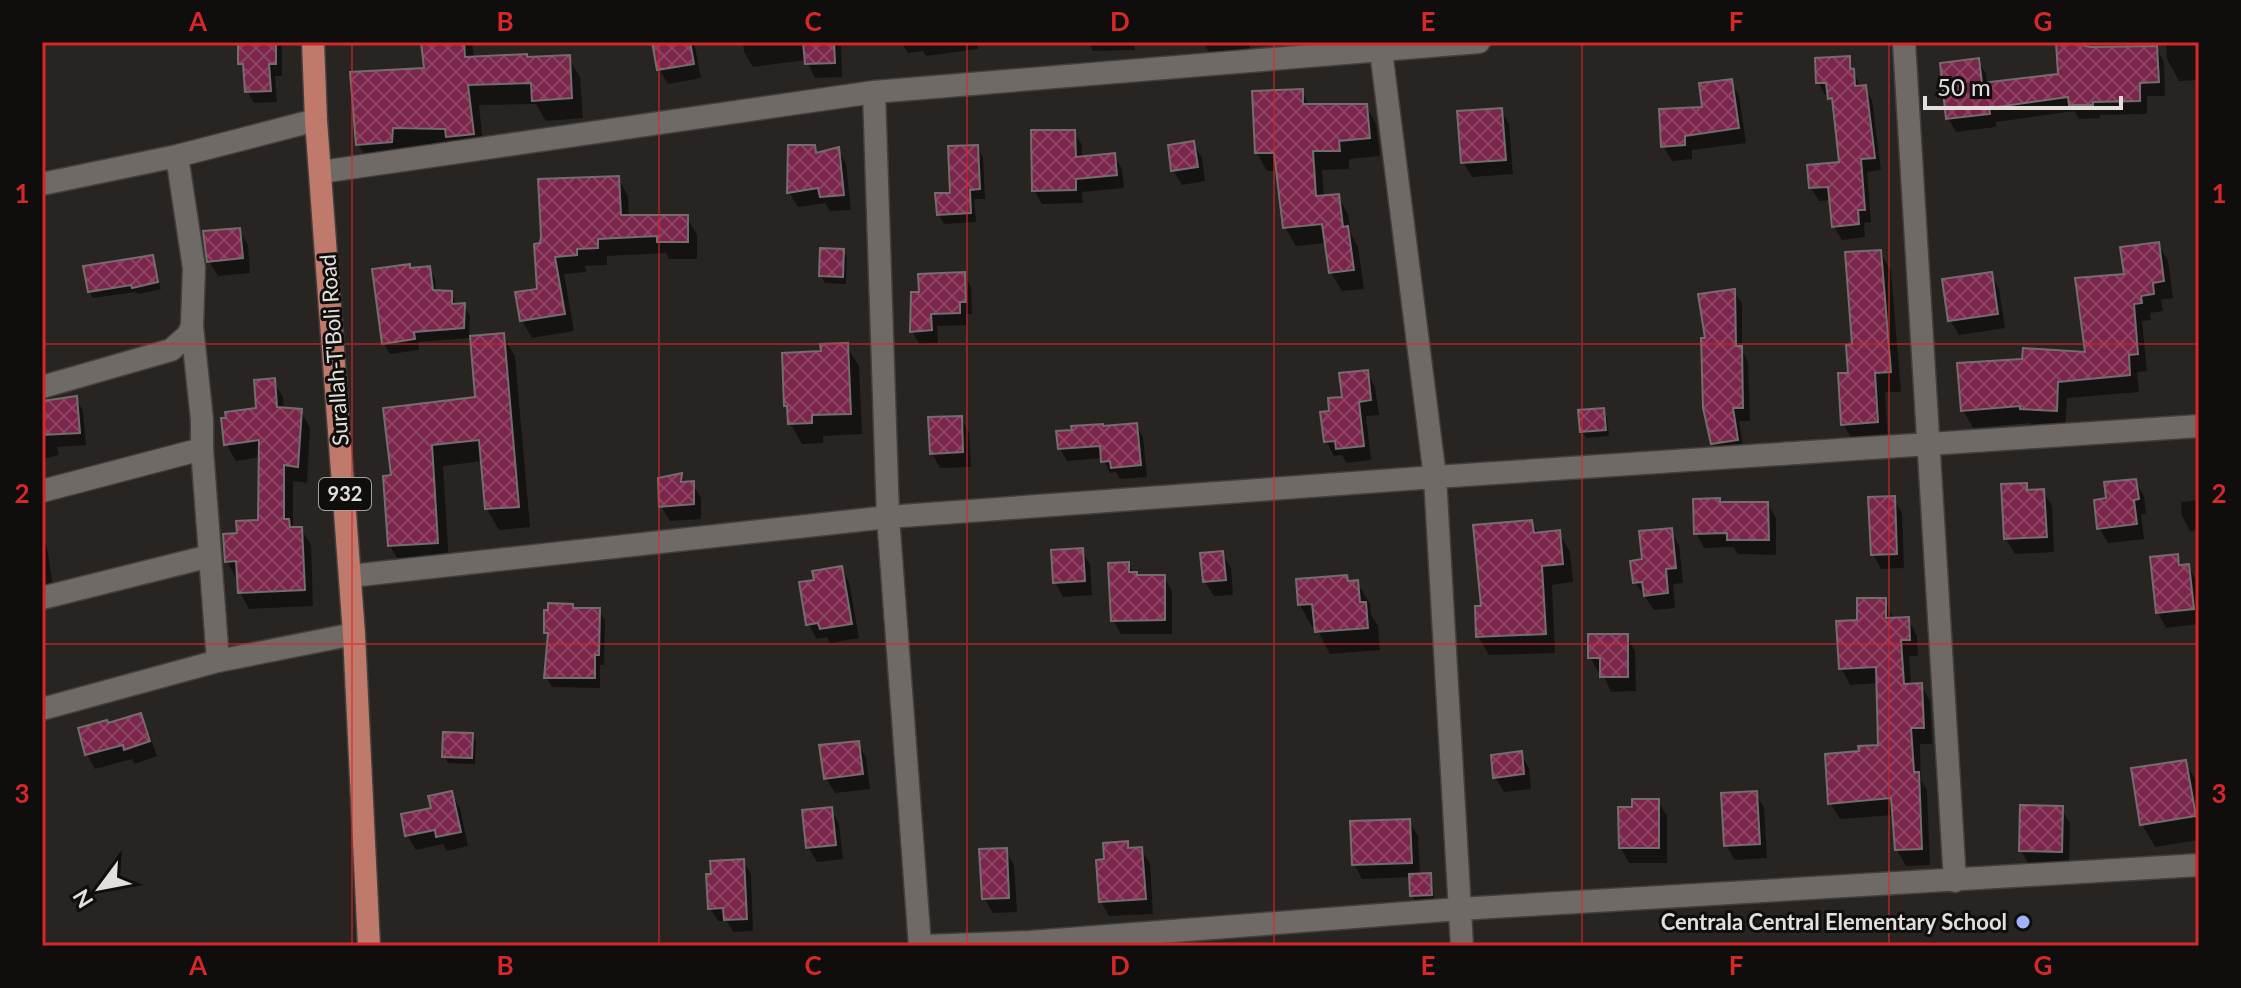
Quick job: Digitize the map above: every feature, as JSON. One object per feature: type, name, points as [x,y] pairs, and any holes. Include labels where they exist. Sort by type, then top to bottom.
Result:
[{"type":"main road","name":"Surallah-T'Boli Road","points":[[313,42],[316,120],[351,576],[369,946]]},
{"type":"street","points":[[321,172],[874,92],[1479,42]]},
{"type":"street","points":[[1904,42],[1955,881]]},
{"type":"street","points":[[1381,51],[1435,477],[1462,946]]},
{"type":"street","points":[[874,92],[888,517],[922,946],[1030,944],[1459,909],[2199,865]]},
{"type":"street","points":[[42,184],[177,156],[316,120]]},
{"type":"street","points":[[177,156],[194,268],[192,326],[202,420],[218,661]]},
{"type":"street","points":[[42,387],[171,350],[180,345],[192,326]]},
{"type":"street","points":[[351,576],[888,517],[1929,442],[2199,426]]},
{"type":"street","points":[[42,491],[202,449]]},
{"type":"street","points":[[42,598],[210,556]]},
{"type":"street","points":[[42,709],[218,661],[354,634]]},
{"type":"building","points":[[238,42],[276,42],[276,64],[269,64],[271,91],[245,92],[243,64],[238,64]]},
{"type":"building","points":[[421,42],[464,42],[465,57],[570,55],[572,98],[532,101],[531,83],[468,85],[474,134],[446,137],[445,129],[393,128],[392,142],[356,145],[350,72],[424,68]]},
{"type":"building","points":[[652,42],[690,42],[694,64],[657,70]]},
{"type":"building","points":[[803,42],[834,42],[835,63],[805,64]]},
{"type":"building","points":[[2056,42],[2085,42],[2085,46],[2091,47],[2157,46],[2159,82],[2140,83],[2140,101],[2069,105],[2068,97],[1989,108],[1990,114],[1946,119],[1940,63],[1979,58],[1982,83],[2058,74]]},
{"type":"building","points":[[1850,56],[1855,86],[1866,85],[1875,158],[1861,159],[1865,210],[1858,210],[1859,224],[1832,227],[1828,187],[1809,188],[1807,165],[1839,162],[1832,98],[1828,99],[1826,83],[1816,83],[1815,58]]},
{"type":"building","points":[[1732,79],[1739,128],[1685,136],[1685,145],[1661,147],[1659,109],[1702,107],[1699,83]]},
{"type":"building","points":[[1303,89],[1303,104],[1367,104],[1370,138],[1339,141],[1340,151],[1313,151],[1316,196],[1339,194],[1343,227],[1348,226],[1354,270],[1329,273],[1322,224],[1283,228],[1274,153],[1255,153],[1252,91]]},
{"type":"building","points":[[1502,108],[1506,160],[1461,163],[1457,111]]},
{"type":"building","points":[[1031,130],[1075,130],[1076,157],[1115,153],[1117,175],[1076,179],[1076,190],[1032,191]]},
{"type":"building","points":[[1194,141],[1198,167],[1171,171],[1168,145]]},
{"type":"building","points":[[788,145],[815,145],[816,153],[839,147],[844,195],[820,197],[818,188],[787,193]]},
{"type":"building","points":[[978,145],[980,189],[970,190],[971,213],[937,215],[935,193],[950,193],[948,146]]},
{"type":"building","points":[[619,176],[621,215],[688,215],[688,242],[657,242],[657,236],[598,239],[598,248],[577,249],[577,255],[555,257],[565,314],[520,321],[515,292],[537,289],[534,244],[540,243],[541,236],[538,179]]},
{"type":"building","points":[[240,228],[243,258],[207,262],[203,231]]},
{"type":"building","points":[[2159,242],[2164,281],[2153,283],[2154,294],[2141,296],[2142,303],[2134,304],[2138,354],[2129,355],[2130,375],[2058,382],[2057,411],[2020,409],[2020,406],[1961,411],[1957,363],[2022,359],[2023,348],[2085,352],[2075,278],[2124,274],[2120,247]]},
{"type":"building","points":[[820,248],[844,249],[843,277],[819,276]]},
{"type":"building","points":[[1881,250],[1891,372],[1875,373],[1878,422],[1841,425],[1838,373],[1848,373],[1846,345],[1852,344],[1845,252]]},
{"type":"building","points":[[153,255],[158,282],[88,292],[83,266]]},
{"type":"building","points":[[410,264],[410,268],[430,266],[433,290],[452,291],[452,304],[465,303],[464,328],[414,332],[415,339],[382,344],[372,269]]},
{"type":"building","points":[[965,272],[966,302],[960,302],[960,313],[931,314],[932,330],[910,332],[911,292],[919,292],[918,274]]},
{"type":"building","points":[[1992,272],[1998,314],[1948,321],[1942,279]]},
{"type":"building","points":[[1735,289],[1736,346],[1742,346],[1743,408],[1733,408],[1738,440],[1711,444],[1703,408],[1701,338],[1705,338],[1698,294]]},
{"type":"building","points":[[504,333],[519,507],[485,509],[479,440],[432,445],[438,543],[388,546],[383,476],[391,475],[383,408],[475,397],[470,336]]},
{"type":"building","points":[[848,343],[851,414],[812,415],[812,423],[788,424],[787,406],[784,406],[782,353],[821,351],[820,344]]},
{"type":"building","points":[[1368,370],[1371,400],[1359,402],[1364,446],[1336,449],[1335,441],[1324,442],[1320,412],[1329,411],[1328,398],[1342,397],[1339,373]]},
{"type":"building","points":[[275,378],[277,407],[302,409],[298,467],[284,465],[284,519],[289,519],[290,527],[302,527],[305,590],[238,593],[236,561],[225,562],[223,534],[237,533],[236,521],[258,520],[259,440],[224,445],[221,418],[226,418],[225,412],[256,408],[254,380]]},
{"type":"building","points":[[77,396],[80,433],[42,435],[42,401]]},
{"type":"building","points":[[1604,408],[1606,430],[1580,432],[1578,410]]},
{"type":"building","points":[[962,416],[963,452],[930,454],[928,417]]},
{"type":"building","points":[[1137,423],[1141,465],[1111,468],[1110,461],[1101,462],[1100,446],[1058,449],[1056,431],[1072,430],[1071,426]]},
{"type":"building","points":[[682,473],[681,482],[694,481],[694,504],[659,507],[658,478]]},
{"type":"building","points":[[2136,479],[2139,499],[2134,500],[2137,524],[2097,529],[2094,500],[2106,498],[2104,482]]},
{"type":"building","points":[[2027,483],[2027,490],[2044,489],[2047,537],[2004,539],[2001,484]]},
{"type":"building","points":[[1895,496],[1897,554],[1871,555],[1868,497]]},
{"type":"building","points":[[1720,498],[1720,502],[1768,502],[1769,540],[1727,540],[1727,533],[1694,534],[1693,499]]},
{"type":"building","points":[[1532,520],[1534,533],[1560,530],[1563,564],[1542,566],[1546,634],[1476,637],[1475,606],[1481,606],[1473,525]]},
{"type":"building","points":[[1672,528],[1676,568],[1666,569],[1668,593],[1644,596],[1642,582],[1633,583],[1630,561],[1642,559],[1639,531]]},
{"type":"building","points":[[1083,548],[1085,581],[1053,583],[1051,550]]},
{"type":"building","points":[[1223,551],[1226,580],[1203,582],[1200,553]]},
{"type":"building","points":[[2178,554],[2179,565],[2189,564],[2194,609],[2156,613],[2150,557]]},
{"type":"building","points":[[1129,562],[1129,572],[1137,572],[1137,575],[1165,575],[1165,620],[1111,621],[1108,563]]},
{"type":"building","points":[[842,566],[852,624],[820,629],[818,623],[806,625],[799,582],[814,580],[812,571]]},
{"type":"building","points":[[1347,575],[1348,581],[1358,580],[1360,602],[1366,602],[1368,628],[1315,632],[1312,604],[1298,605],[1296,579]]},
{"type":"building","points":[[1857,598],[1886,598],[1886,618],[1909,617],[1910,640],[1901,640],[1904,684],[1922,683],[1924,728],[1911,728],[1914,772],[1919,772],[1922,849],[1895,850],[1891,798],[1828,804],[1825,754],[1859,751],[1858,746],[1878,745],[1876,667],[1839,669],[1836,621],[1857,620]]},
{"type":"building","points":[[548,603],[573,604],[573,608],[600,608],[595,678],[544,678],[548,633],[544,633],[544,610],[548,610]]},
{"type":"building","points":[[1588,634],[1628,634],[1628,677],[1600,677],[1600,658],[1588,658]]},
{"type":"building","points":[[141,713],[150,741],[124,750],[123,745],[85,755],[78,728]]},
{"type":"building","points":[[443,732],[473,733],[472,758],[442,757]]},
{"type":"building","points":[[859,741],[863,774],[824,779],[819,745]]},
{"type":"building","points":[[1522,751],[1524,774],[1493,778],[1491,755]]},
{"type":"building","points":[[2186,760],[2196,816],[2140,825],[2131,768]]},
{"type":"building","points":[[452,791],[461,832],[436,837],[435,830],[405,836],[401,814],[431,808],[428,796]]},
{"type":"building","points":[[1757,791],[1760,844],[1724,846],[1721,793]]},
{"type":"building","points":[[1632,799],[1659,799],[1659,848],[1619,848],[1618,807],[1632,807]]},
{"type":"building","points":[[2020,805],[2063,806],[2062,852],[2019,851]]},
{"type":"building","points":[[832,807],[836,845],[806,848],[802,810]]},
{"type":"building","points":[[1410,819],[1412,863],[1352,865],[1350,821]]},
{"type":"building","points":[[1128,841],[1128,848],[1142,847],[1146,899],[1099,902],[1096,860],[1104,859],[1103,843]]},
{"type":"building","points":[[1007,848],[1009,898],[982,899],[979,849]]},
{"type":"building","points":[[744,859],[747,919],[724,920],[723,908],[708,909],[706,874],[711,874],[710,861]]},
{"type":"building","points":[[1431,873],[1432,895],[1410,896],[1409,874]]},
{"type":"place","name":"Centrala Central Elementary School","points":[[2023,922]]}]
